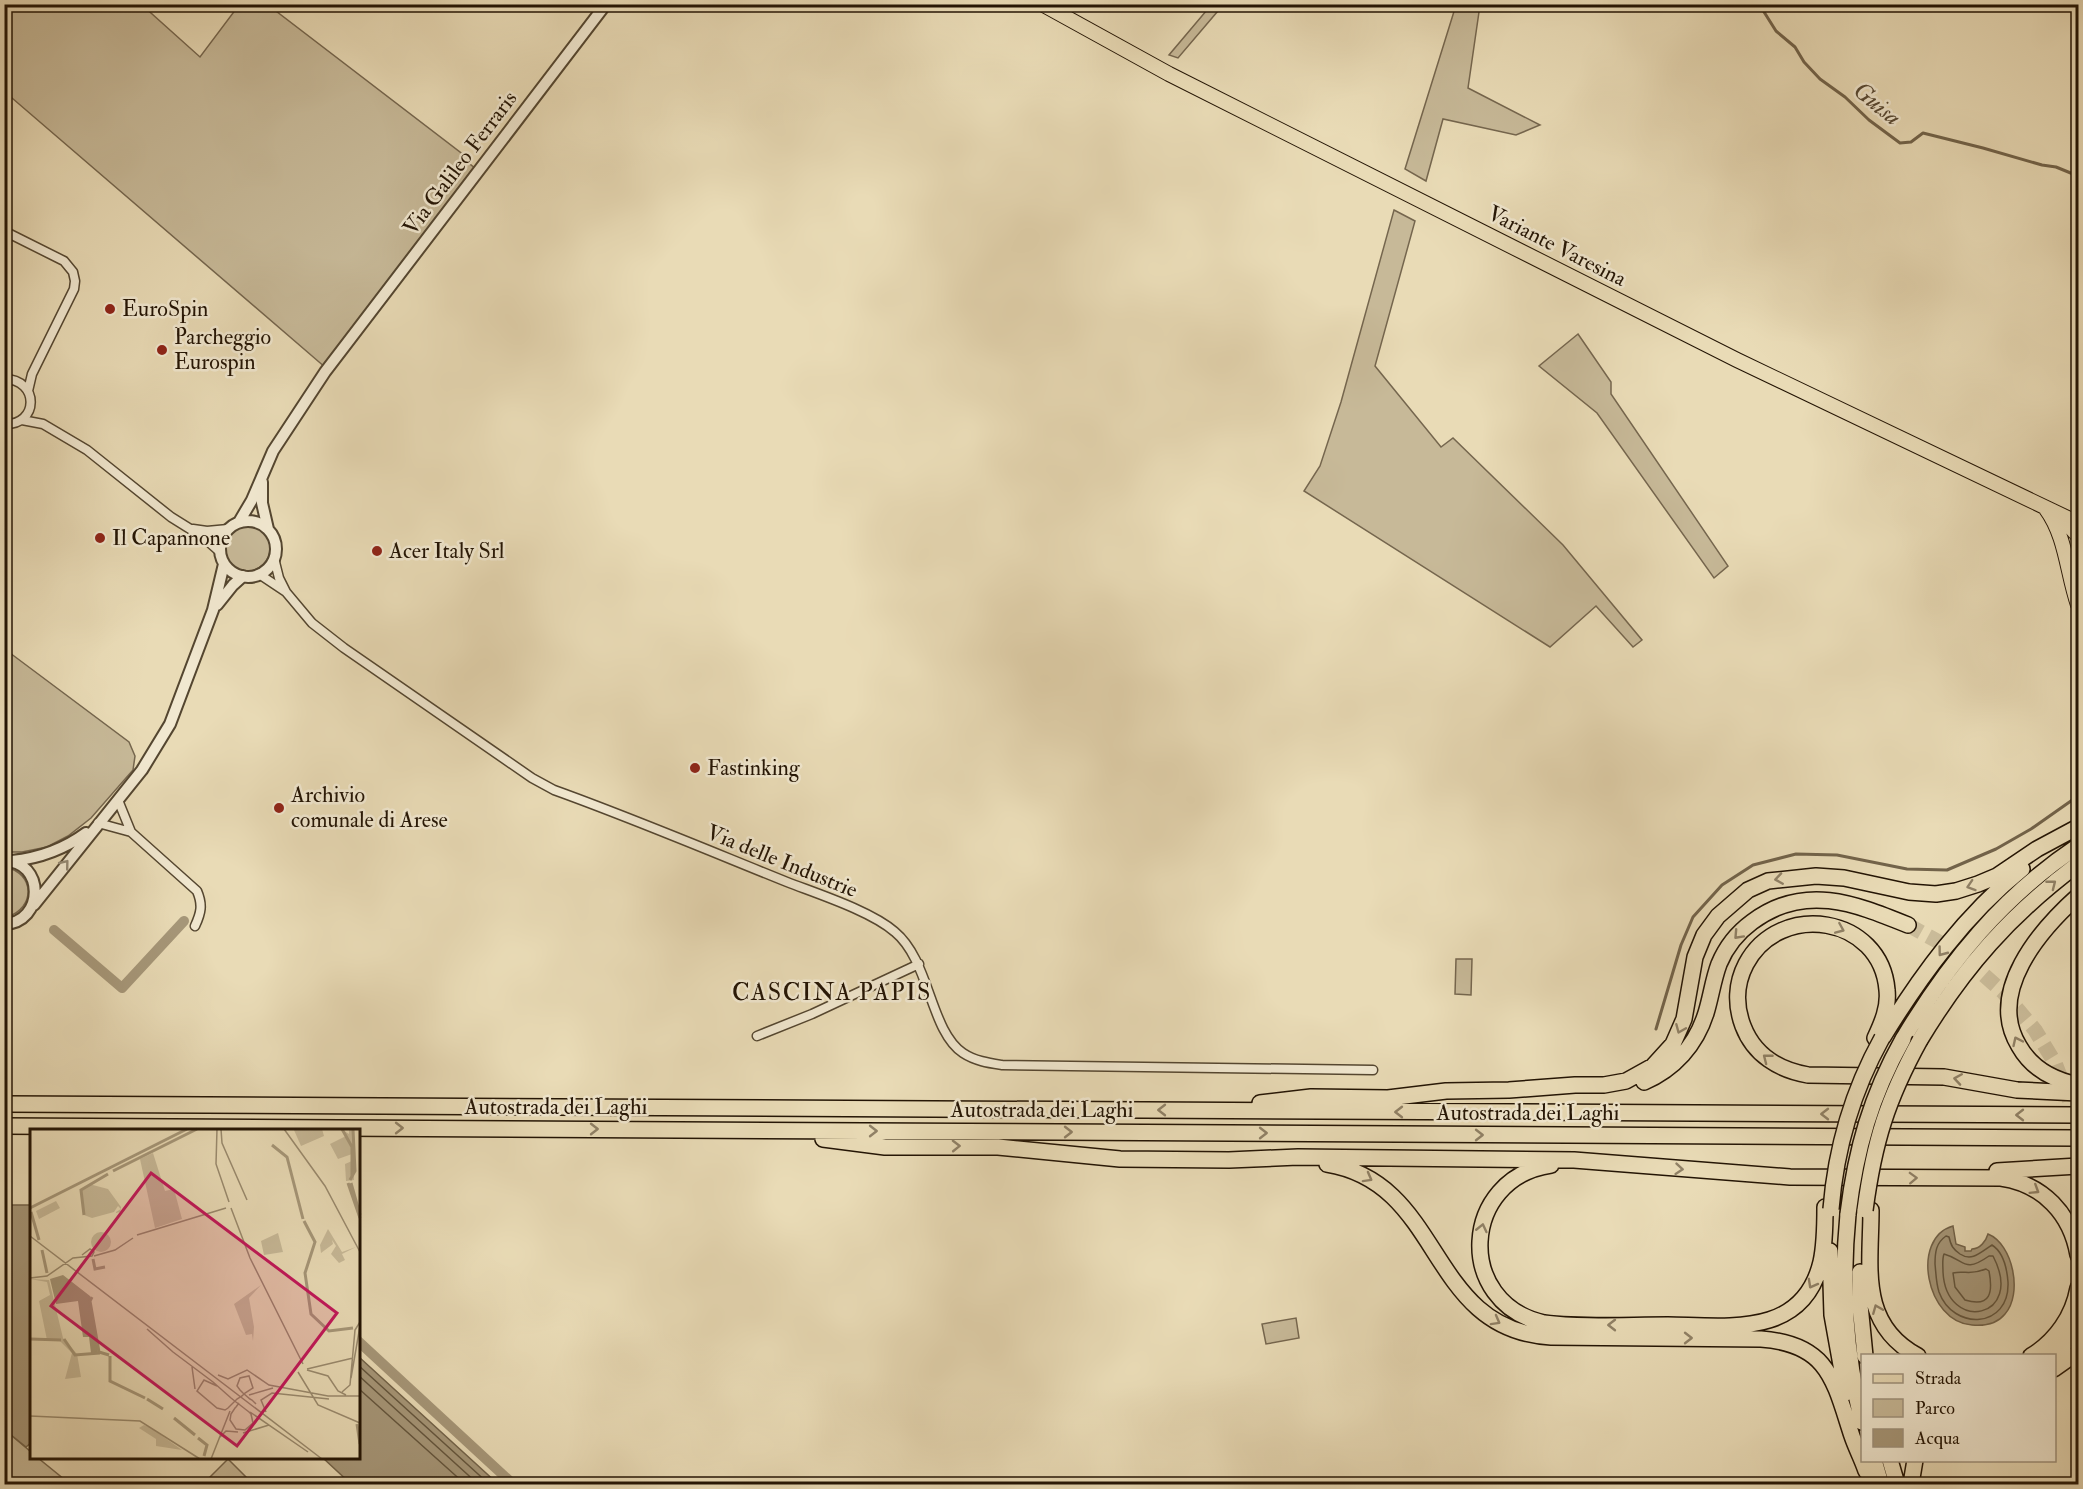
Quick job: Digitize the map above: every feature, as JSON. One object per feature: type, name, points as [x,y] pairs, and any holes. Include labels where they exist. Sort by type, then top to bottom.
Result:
[{"type":"highway","points":[[1879,1038],[1940,954],[1984,902],[2019,871],[2078,827]]},
{"type":"highway","points":[[1509,1090],[1615,1084],[1636,1077],[1653,1066],[1668,1052],[1681,1028],[1695,957],[1710,924],[1728,906],[1759,884],[1780,878],[1829,876],[1909,892],[1945,893],[1968,888],[1987,880],[2078,827]]},
{"type":"highway","points":[[1861,1413],[1850,1364],[1844,1306],[1848,1214],[1852,1178],[1865,1124],[1886,1069],[1934,989],[1984,926],[2027,885],[2079,846]]},
{"type":"highway","points":[[1865,1354],[1860,1289],[1871,1168],[1883,1121],[1893,1094],[1920,1040],[1952,990],[2002,928],[2045,889],[2079,864]]},
{"type":"highway","points":[[2079,896],[2054,919],[2027,955],[2013,985],[2009,1010],[2017,1043],[2031,1062],[2049,1076],[2079,1085]]},
{"type":"highway","points":[[1188,1111],[1311,1097],[1388,1098],[1457,1090],[1615,1089],[1634,1086],[1661,1074],[1683,1054],[1700,1030],[1717,971],[1728,946],[1741,931],[1778,907],[1798,901],[1825,900],[1870,910],[1908,925]]},
{"type":"highway","points":[[1620,1164],[1542,1167],[1520,1175],[1498,1194],[1489,1206],[1483,1223],[1480,1249],[1488,1281],[1506,1304],[1530,1318],[1551,1324],[1740,1326],[1780,1317],[1793,1309],[1803,1298],[1813,1283],[1823,1253],[1828,1208],[1840,1143],[1853,1100],[1864,1072],[1879,1038],[1886,1009],[1887,989],[1874,955],[1852,934],[1832,925],[1796,925],[1783,929],[1767,939],[1749,958],[1738,986],[1741,1021],[1749,1038],[1760,1053],[1776,1065],[1808,1075],[1944,1077],[2017,1090],[2079,1093]]},
{"type":"highway","name":"Autostrada dei Laghi","points":[[4,1104],[2079,1115]]},
{"type":"highway","name":"Autostrada dei Laghi","points":[[4,1126],[2079,1138]]},
{"type":"highway","points":[[752,1130],[885,1147],[972,1145],[1120,1159],[1228,1160],[1329,1164],[1348,1168],[1371,1179],[1389,1192],[1407,1212],[1450,1276],[1471,1302],[1494,1321],[1533,1335],[1561,1337],[1783,1341],[1799,1347],[1816,1359],[1834,1382],[1861,1452]]},
{"type":"highway","points":[[1228,1160],[1298,1157],[1574,1160],[1791,1177],[2001,1178],[2031,1186],[2045,1196],[2063,1216],[2072,1232],[2079,1255]]},
{"type":"highway","points":[[1937,1178],[2030,1168],[2079,1166]]},
{"type":"highway","points":[[1828,1208],[1834,1330],[1842,1376],[1861,1445]]},
{"type":"highway","points":[[1868,1210],[1872,1298],[1890,1333],[1915,1354]]},
{"type":"highway","points":[[2034,1354],[2047,1344],[2065,1323],[2079,1288]]},
{"type":"highway","points":[[2056,1355],[2079,1328]]},
{"type":"highway","points":[[2056,1368],[2079,1352]]},
{"type":"highway","points":[[1890,1462],[1897,1485]]},
{"type":"highway","points":[[1911,1485],[1915,1462]]},
{"type":"highway","points":[[1867,1467],[1881,1485]]},
{"type":"main road","name":"Variante Varesina","points":[[1042,4],[1179,80],[1706,344],[2079,523]]},
{"type":"main road","points":[[2042,505],[2052,517],[2058,531],[2079,605]]},
{"type":"main road","name":"Variante Varesina","points":[[2058,514],[2079,536]]},
{"type":"street","name":"Via Galileo Ferraris","points":[[239,522],[282,436],[344,344],[606,4]]},
{"type":"street","points":[[4,231],[66,262],[75,279],[72,294],[32,374],[28,391],[31,406],[43,424]]},
{"type":"street","points":[[4,380],[18,381],[32,374]]},
{"type":"street","points":[[18,381],[28,391]]},
{"type":"street","points":[[22,420],[31,406]]},
{"type":"street","points":[[6,426],[22,420],[43,424],[104,463],[171,517],[220,552]]},
{"type":"street","points":[[228,529],[220,544],[220,552],[229,570],[243,576],[259,574],[271,565],[275,543],[268,529],[262,503],[263,474]]},
{"type":"street","points":[[190,529],[207,531],[228,529],[239,522],[254,521],[268,529]]},
{"type":"street","name":"Via delle Industrie","points":[[274,558],[279,578],[286,592],[308,618],[328,636],[542,784],[888,926],[900,936],[919,964],[948,1037],[962,1052],[986,1062],[1002,1065],[1373,1070]]},
{"type":"street","points":[[4,924],[19,921],[27,915],[150,758],[170,724],[213,610],[224,564]]},
{"type":"street","name":"Via delle Industrie","points":[[259,574],[286,592]]},
{"type":"street","points":[[213,610],[224,594],[243,576]]},
{"type":"street","points":[[118,800],[131,832],[197,891],[201,900],[201,909],[195,926]]},
{"type":"street","points":[[98,823],[131,832]]},
{"type":"street","points":[[7,861],[32,858],[58,850],[98,823]]},
{"type":"street","points":[[7,861],[24,868],[30,874],[36,889],[34,905]]},
{"type":"street","points":[[756,1036],[812,1014],[919,964]]},
{"type":"green space","points":[[1212,4],[1223,5],[1178,58],[1169,55]]},
{"type":"green space","points":[[5,5],[142,5],[200,57],[239,5],[268,5],[469,159],[470,164],[476,169],[326,368],[5,92]]},
{"type":"green space","points":[[1456,5],[1480,5],[1468,88],[1540,125],[1516,135],[1443,119],[1426,181],[1405,169]]},
{"type":"green space","points":[[1394,210],[1415,221],[1375,366],[1441,447],[1453,438],[1563,545],[1642,640],[1633,647],[1596,606],[1550,647],[1304,491],[1320,466],[1341,402]]},
{"type":"green space","points":[[1578,334],[1611,382],[1611,394],[1728,566],[1714,578],[1597,413],[1539,366]]},
{"type":"green space","points":[[247,525],[263,532],[270,548],[263,564],[247,571],[231,564],[224,548],[231,532]]},
{"type":"green space","points":[[6,650],[129,742],[135,756],[133,770],[91,818],[68,836],[47,847],[22,852],[5,852],[4,652]]},
{"type":"green space","points":[[5,867],[22,876],[28,891],[23,906],[16,913],[7,917],[4,917]]},
{"type":"green space","points":[[1456,959],[1472,959],[1471,995],[1455,994]]},
{"type":"green space","points":[[1296,1318],[1299,1338],[1266,1344],[1262,1324]]},
{"type":"green space","points":[[5,1430],[30,1451],[30,1459],[39,1459],[70,1484],[5,1484]]},
{"type":"green space","points":[[228,1459],[253,1484],[203,1484]]},
{"type":"water","points":[[5,1205],[30,1205],[30,1444],[26,1447],[5,1430]]},
{"type":"water","points":[[1953,1226],[1956,1244],[1965,1247],[1965,1251],[1971,1251],[1980,1246],[1988,1234],[1997,1239],[2009,1258],[2013,1270],[2013,1294],[2005,1314],[1994,1322],[1972,1325],[1956,1320],[1944,1310],[1934,1296],[1929,1279],[1928,1262],[1931,1246],[1940,1234]]},
{"type":"water","points":[[360,1358],[498,1484],[351,1484],[324,1459],[360,1459]]},
{"type":"waterway","name":"Guisa","points":[[1759,4],[1776,31],[1795,47],[1804,62],[1820,79],[1900,143],[1911,142],[1923,133],[2056,167],[2078,176]]},
{"type":"waterway","points":[[1656,1029],[1681,945],[1693,917],[1722,885],[1753,865],[1796,854],[1837,855],[1907,869],[1947,870],[1996,849],[2031,829],[2078,796]]},
{"type":"waterway","points":[[54,930],[122,988],[184,921]]},
{"type":"waterway","points":[[360,1343],[513,1484]]},
{"type":"tunnel","points":[[1908,925],[1959,953],[2003,992],[2035,1030],[2055,1063],[2078,1122]]},
{"type":"place","name":"EuroSpin","points":[[110,309]]},
{"type":"place","name":"Parcheggio Eurospin","points":[[162,350]]},
{"type":"place","name":"Il Capannone","points":[[100,538]]},
{"type":"place","name":"Acer Italy Srl","points":[[377,551]]},
{"type":"place","name":"Fastinking","points":[[695,768]]},
{"type":"place","name":"Archivio comunale di Arese","points":[[279,808]]},
{"type":"district","name":"CASCINA PAPIS","points":[[832,992]]}]
